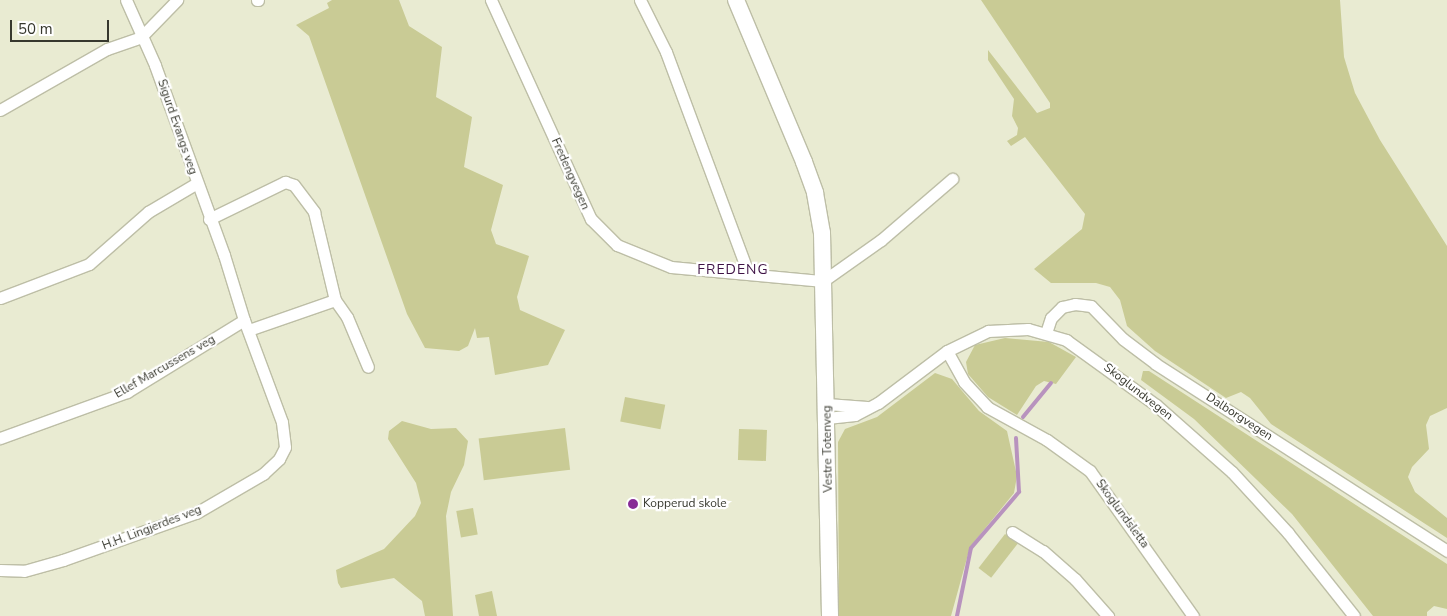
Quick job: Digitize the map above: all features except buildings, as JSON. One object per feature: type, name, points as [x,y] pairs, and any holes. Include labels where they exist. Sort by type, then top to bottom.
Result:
[{"type":"street","name":"Sigurd Evangs veg","points":[[126,0],[141,37],[155,64],[209,218],[224,254],[246,325],[282,422],[285,447]]},
{"type":"street","points":[[1,107],[107,49],[141,37],[177,0]]},
{"type":"street","name":"Fredengvegen","points":[[491,0],[590,219],[617,245],[671,267],[823,281]]},
{"type":"street","points":[[640,0],[666,52],[748,273]]},
{"type":"street","name":"Vestre Totenveg","points":[[736,0],[815,193],[822,233],[830,616]]},
{"type":"street","points":[[823,281],[882,240],[952,179]]},
{"type":"street","points":[[209,218],[286,182],[294,186],[314,212],[335,300],[348,317],[368,367]]},
{"type":"street","points":[[0,298],[89,264],[148,212],[197,183]]},
{"type":"street","points":[[246,325],[335,300]]},
{"type":"street","name":"Dalborgvegen","points":[[1046,334],[1051,318],[1062,307],[1075,304],[1091,306],[1123,339],[1156,364],[1447,551]]},
{"type":"street","name":"Ellef Marcussens veg","points":[[0,438],[127,392],[246,325]]},
{"type":"street","name":"Skoglundvegen","points":[[827,411],[867,408],[888,397],[947,351],[988,330],[1028,329],[1066,340],[1100,362],[1204,446],[1288,533],[1354,616]]},
{"type":"street","name":"Skoglundsletta","points":[[947,351],[964,382],[987,407],[1055,445],[1090,471],[1193,616]]},
{"type":"street","name":"H.H. Lingjerdes veg","points":[[0,570],[24,571],[63,560],[196,513],[263,474],[279,458],[285,447]]},
{"type":"street","points":[[1012,532],[1043,551],[1075,579],[1108,616]]},
{"type":"green space","points":[[332,0],[399,0],[409,26],[442,47],[436,97],[472,117],[464,167],[503,185],[491,230],[496,244],[529,256],[517,297],[520,310],[565,330],[548,365],[495,375],[489,337],[477,338],[475,328],[468,346],[459,351],[425,348],[407,314],[309,36],[296,25],[329,8],[327,3]]},
{"type":"green space","points":[[981,0],[1340,0],[1344,57],[1355,93],[1380,140],[1447,246],[1447,408],[1430,416],[1426,425],[1429,449],[1412,467],[1408,477],[1415,492],[1447,518],[1447,538],[1271,424],[1250,398],[1241,392],[1226,398],[1155,351],[1127,326],[1120,300],[1110,287],[1096,283],[1051,283],[1034,269],[1082,229],[1085,214],[1025,137],[1011,146],[1007,141],[1017,135],[1018,128],[1012,116],[1014,99],[988,60],[988,50],[1037,113],[1050,108],[1050,103]]},
{"type":"green space","points":[[1005,338],[1049,342],[1076,357],[1056,384],[1044,381],[1036,386],[1017,415],[988,397],[968,374],[966,362],[975,345]]},
{"type":"green space","points":[[1143,371],[1149,371],[1447,564],[1447,609],[1434,606],[1427,612],[1427,616],[1373,616],[1292,514],[1194,419],[1141,380]]},
{"type":"green space","points":[[935,373],[952,379],[979,411],[1007,431],[1017,476],[1014,493],[970,547],[951,616],[839,616],[838,442],[845,429],[877,417]]},
{"type":"green space","points":[[625,397],[665,405],[660,429],[620,422]]},
{"type":"green space","points":[[402,421],[431,429],[456,428],[468,441],[464,465],[451,492],[446,516],[453,616],[425,616],[422,601],[394,578],[341,588],[338,583],[336,570],[384,549],[415,516],[421,503],[416,483],[388,439],[389,431]]},
{"type":"green space","points":[[565,428],[570,470],[484,480],[479,439]]},
{"type":"green space","points":[[739,429],[767,430],[766,461],[738,460]]},
{"type":"green space","points":[[473,508],[478,535],[461,538],[456,511]]},
{"type":"green space","points":[[1005,534],[1018,544],[991,578],[979,568]]},
{"type":"green space","points":[[492,591],[497,616],[479,616],[475,595]]},
{"type":"waterway","points":[[1023,417],[1051,383]]},
{"type":"waterway","points":[[957,616],[971,548],[1019,492],[1016,438]]},
{"type":"place","name":"Kopperud skole","points":[[633,504]]},
{"type":"district","name":"FREDENG","points":[[733,270]]}]
